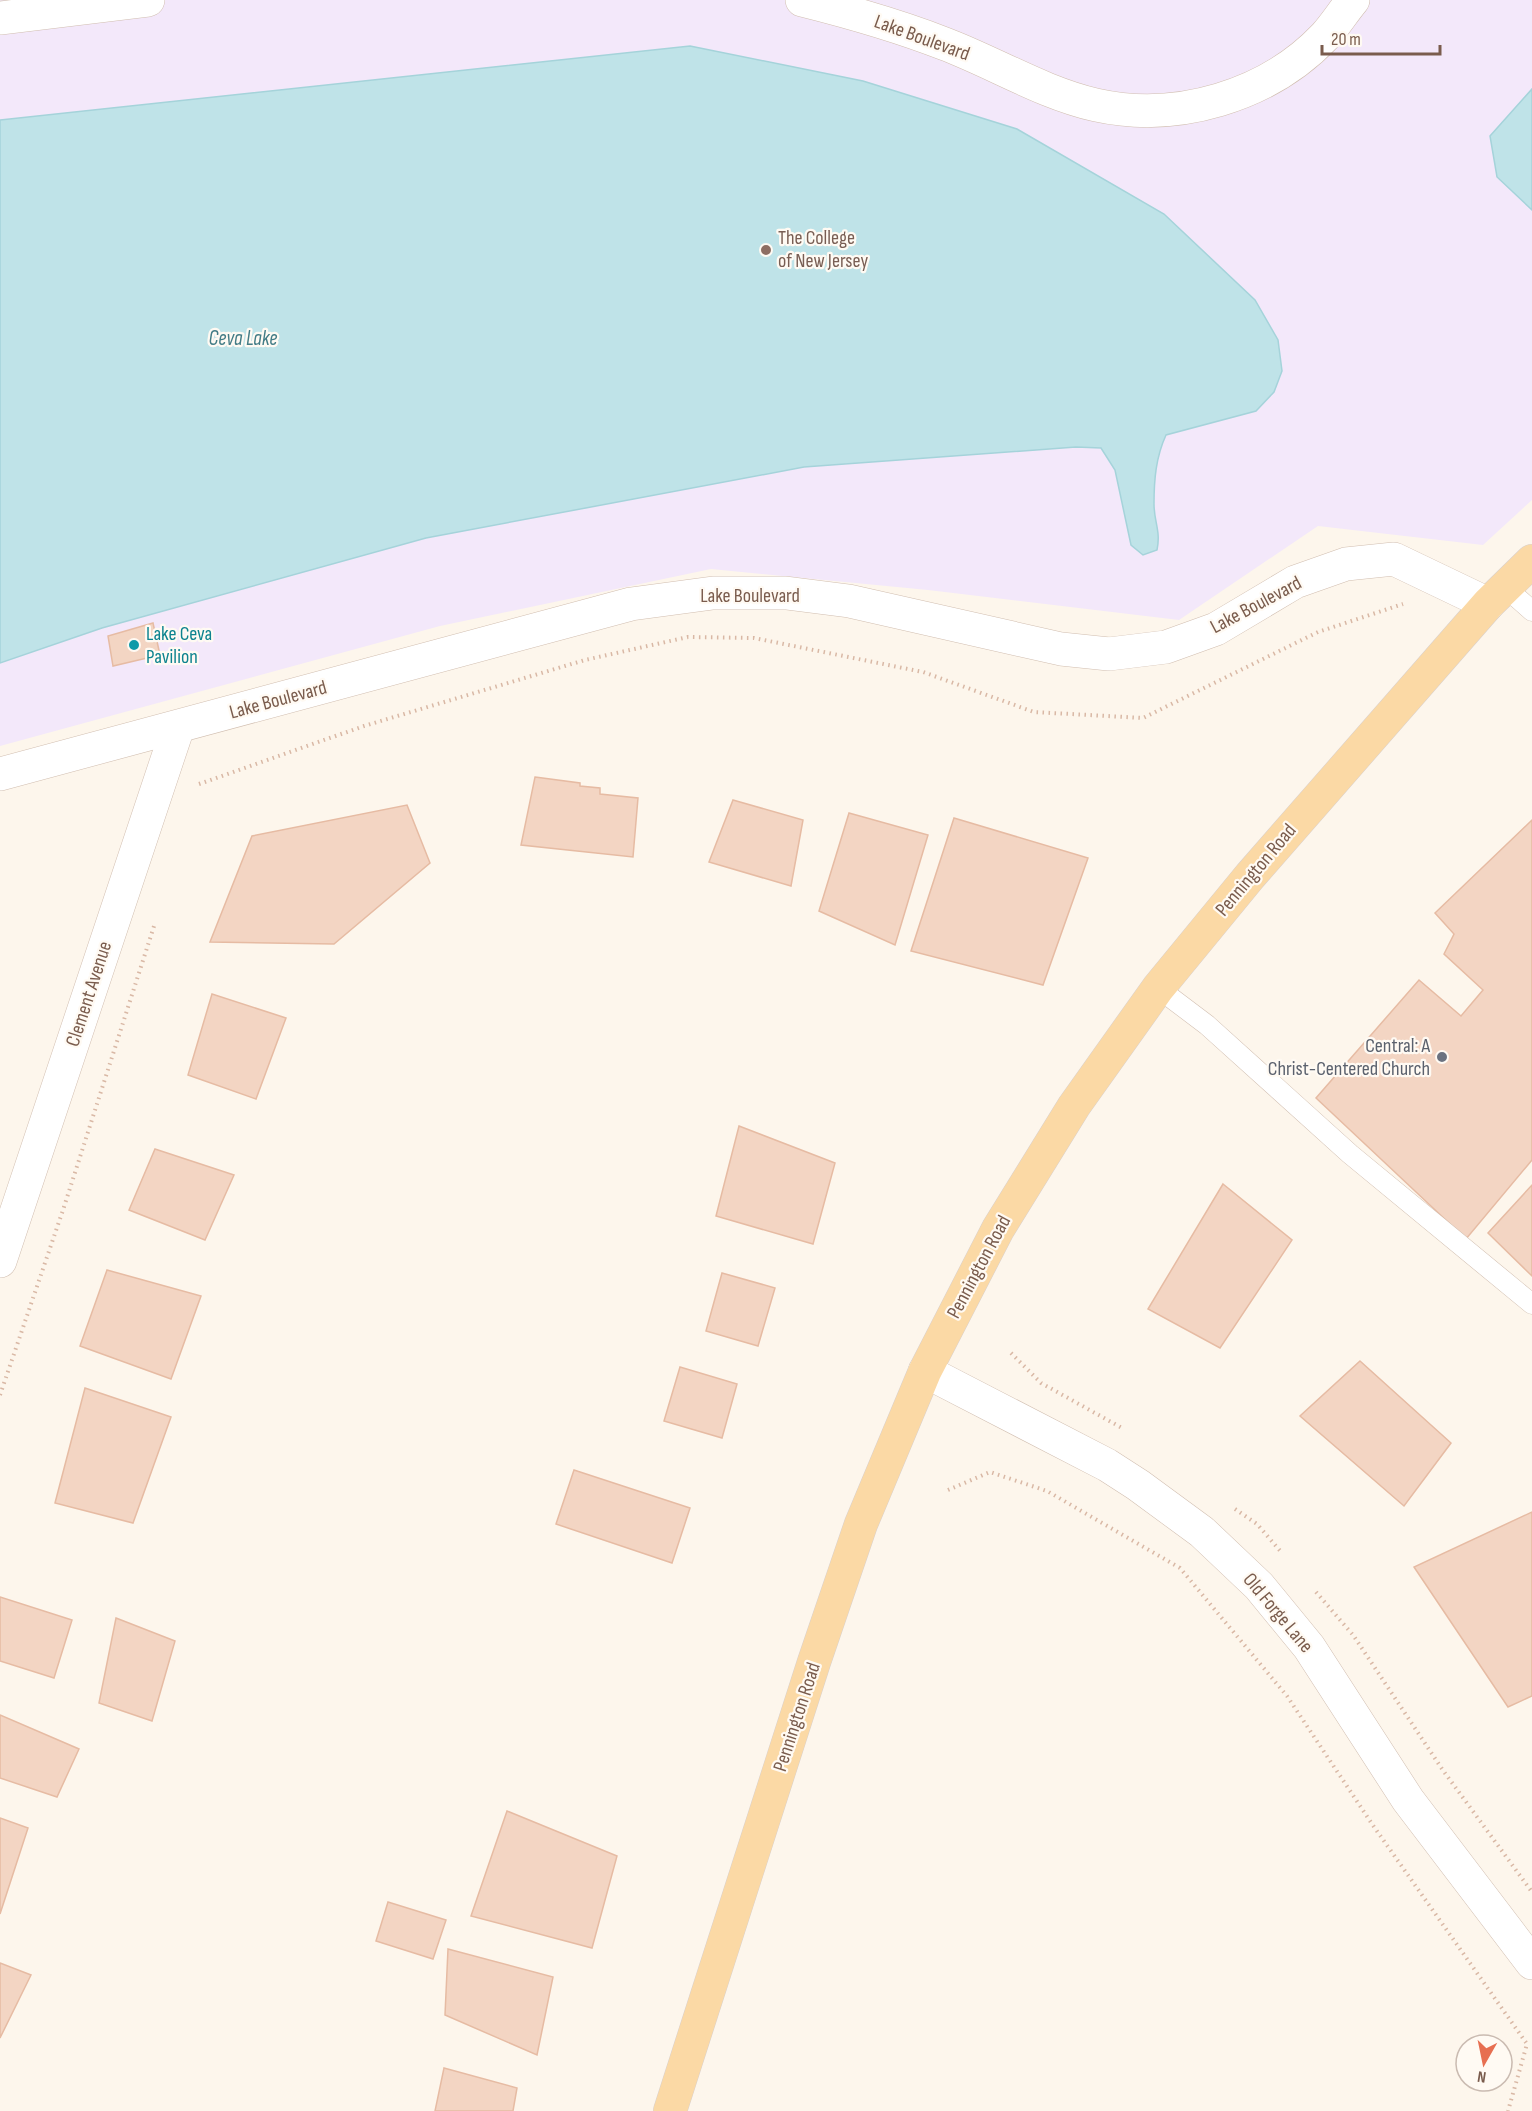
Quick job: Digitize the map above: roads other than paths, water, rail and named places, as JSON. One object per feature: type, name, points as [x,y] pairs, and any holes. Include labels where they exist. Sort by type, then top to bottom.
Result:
[{"type":"main road","name":"Pennington Road","points":[[670,2111],[814,1662],[861,1524],[925,1371],[998,1229],[1074,1106],[1158,988],[1250,876],[1497,596],[1532,561]]},
{"type":"street","points":[[0,18],[148,0]]},
{"type":"street","name":"Lake Boulevard","points":[[802,0],[838,9],[945,44],[1047,89],[1096,105],[1142,111],[1193,107],[1241,93],[1286,69],[1324,36],[1353,0]]},
{"type":"street","name":"Lake Boulevard","points":[[0,774],[631,604],[713,593],[786,593],[849,601],[1060,649],[1109,654],[1166,647],[1216,629],[1295,582],[1346,564],[1394,559],[1497,596]]},
{"type":"street","name":"Clement Avenue","points":[[0,1261],[178,727]]},
{"type":"street","name":"Old Forge Lane","points":[[925,1371],[1107,1466],[1138,1485],[1202,1532],[1259,1586],[1309,1647],[1407,1800],[1532,1963]]},
{"type":"lane","points":[[1497,596],[1532,612]]},
{"type":"lane","points":[[1158,988],[1207,1025],[1350,1154],[1532,1304]]},
{"type":"water","name":"Ceva Lake","points":[[690,46],[863,81],[1017,129],[1164,214],[1255,300],[1278,340],[1282,371],[1274,392],[1256,411],[1166,435],[1156,468],[1154,486],[1157,550],[1143,555],[1131,545],[1115,470],[1101,448],[1076,447],[804,467],[426,538],[102,628],[0,663],[0,120]]},
{"type":"water","points":[[1532,89],[1532,210],[1497,177],[1490,136]]},
{"type":"place","name":"The College of New Jersey","points":[[766,250]]},
{"type":"place","name":"Lake Ceva Pavilion","points":[[134,645]]},
{"type":"place","name":"Central: A Christ-Centered Church","points":[[1442,1057]]}]
